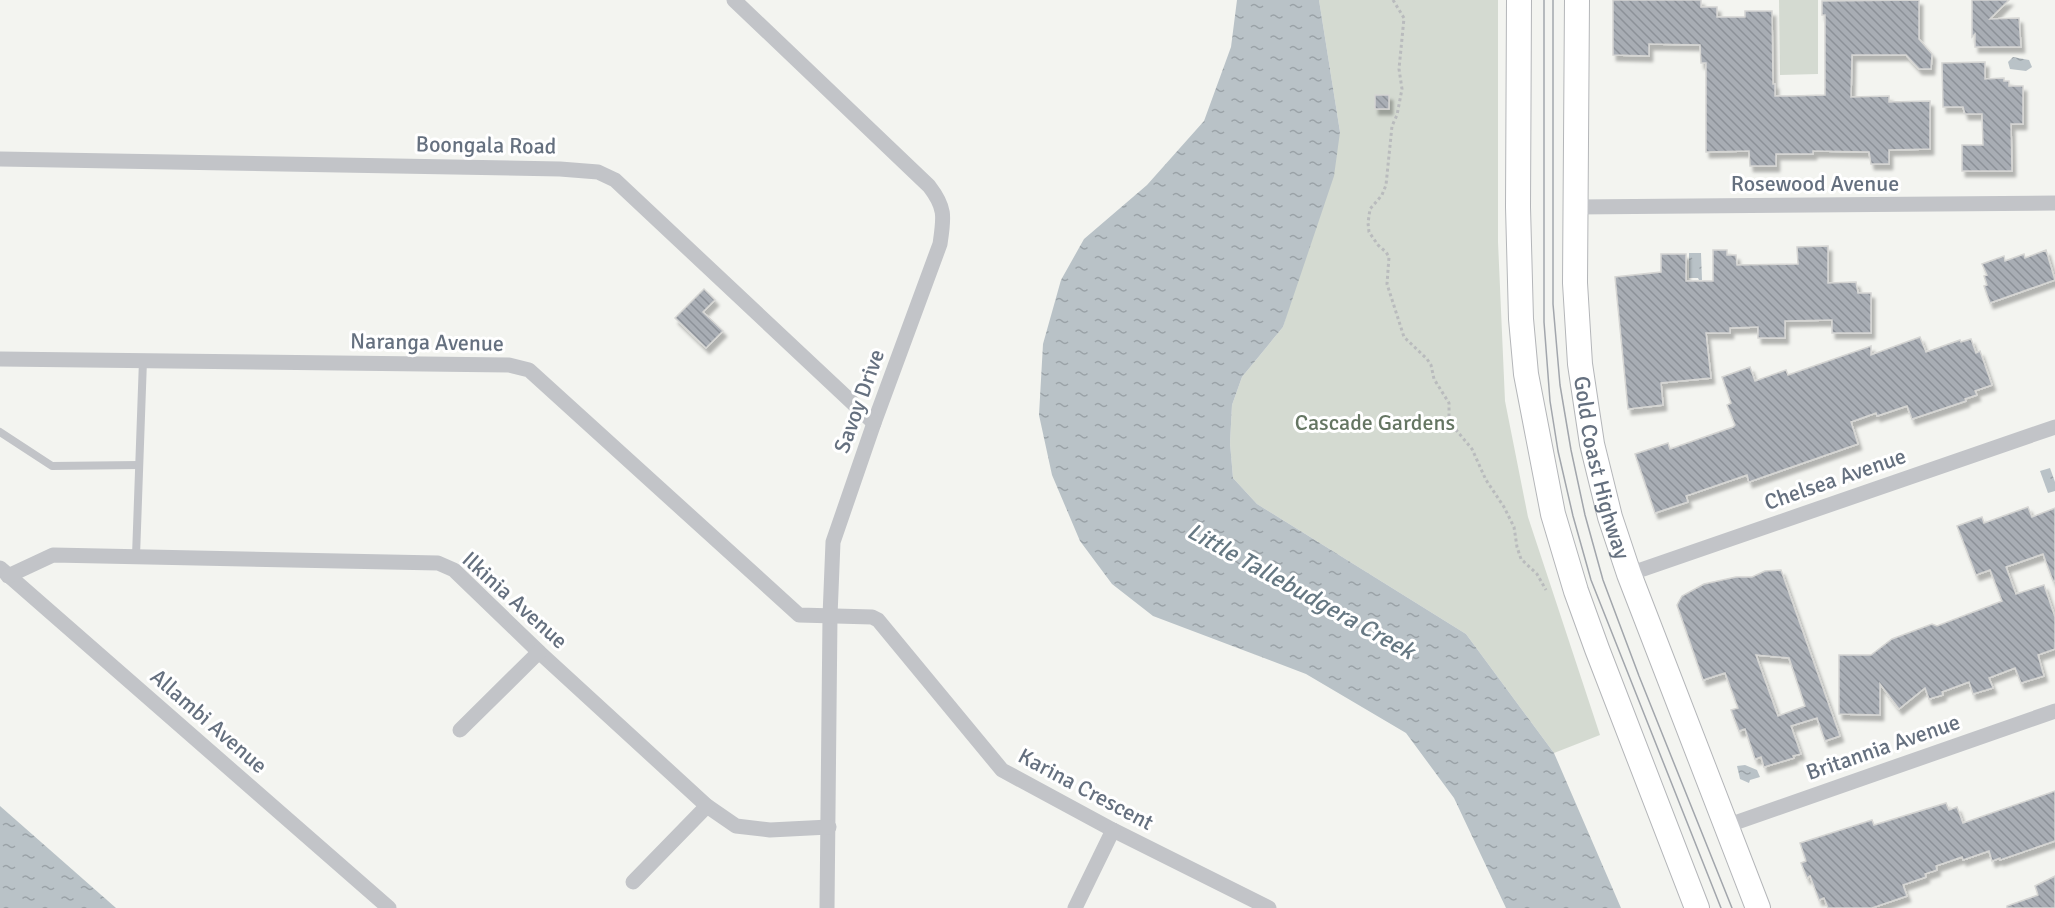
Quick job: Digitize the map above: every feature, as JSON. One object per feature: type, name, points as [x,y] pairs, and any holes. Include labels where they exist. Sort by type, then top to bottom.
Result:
[{"type":"highway","points":[[1519,0],[1518,207],[1521,319],[1526,374],[1553,514],[1576,591],[1597,649],[1697,908]]},
{"type":"highway","name":"Gold Coast Highway","points":[[1577,0],[1576,306],[1586,407],[1601,482],[1629,574],[1758,908]]},
{"type":"street","name":"Savoy Drive","points":[[734,0],[929,186],[940,200],[945,217],[940,244],[833,542],[827,908]]},
{"type":"street","name":"Boongala Road","points":[[0,159],[548,169],[598,172],[615,180],[874,423]]},
{"type":"street","name":"Rosewood Avenue","points":[[1576,207],[2055,203]]},
{"type":"street","name":"Naranga Avenue","points":[[0,359],[509,364],[529,370],[799,615],[830,616]]},
{"type":"street","name":"Chelsea Avenue","points":[[1629,574],[2055,427]]},
{"type":"street","name":"Ilkinia Avenue","points":[[4,572],[53,555],[438,563],[454,570],[539,652],[707,806],[736,826],[770,830],[829,827]]},
{"type":"street","name":"Allambi Avenue","points":[[4,572],[389,908]]},
{"type":"street","name":"Karina Crescent","points":[[830,616],[872,617],[878,620],[1002,770],[1113,830],[1269,908]]},
{"type":"street","points":[[460,730],[539,652]]},
{"type":"street","name":"Britannia Avenue","points":[[1726,826],[2055,711]]},
{"type":"street","points":[[633,882],[707,806]]},
{"type":"street","points":[[1075,908],[1113,830]]},
{"type":"lane","points":[[136,556],[143,360]]},
{"type":"lane","points":[[0,432],[52,466],[139,465]]},
{"type":"path","points":[[1393,0],[1404,18],[1400,69],[1403,81],[1397,115],[1392,126],[1386,185],[1382,195],[1370,209],[1369,232],[1389,257],[1387,284],[1404,337],[1431,365],[1434,379],[1449,403],[1449,419],[1452,425],[1472,449],[1486,480],[1504,507],[1514,527],[1521,559],[1537,574],[1546,590]]},
{"type":"green space","name":"Cascade Gardens","points":[[1319,0],[1498,0],[1498,242],[1505,401],[1528,517],[1600,735],[1554,753],[1466,634],[1257,504],[1233,478],[1230,443],[1232,405],[1242,377],[1283,327],[1340,132]]},
{"type":"green space","points":[[1779,0],[1818,0],[1818,74],[1780,75]]},
{"type":"water","name":"Little Tallebudgera Creek","points":[[1237,0],[1319,0],[1340,132],[1334,176],[1283,327],[1242,377],[1232,405],[1230,443],[1233,478],[1257,504],[1466,634],[1554,753],[1621,908],[1506,908],[1454,798],[1406,733],[1306,674],[1153,616],[1112,584],[1080,541],[1052,475],[1039,415],[1043,344],[1061,280],[1084,239],[1147,185],[1204,121],[1231,47]]},
{"type":"water","points":[[2013,57],[2029,60],[2032,67],[2026,71],[2010,69],[2008,62]]},
{"type":"water","points":[[1689,253],[1701,253],[1702,280],[1689,278]]},
{"type":"water","points":[[2050,468],[2055,482],[2055,491],[2048,493],[2040,471]]},
{"type":"water","points":[[1745,765],[1757,770],[1760,777],[1750,780],[1749,783],[1740,779],[1737,766]]},
{"type":"water","points":[[0,806],[116,908],[0,908]]},
{"type":"building","points":[[1613,0],[1701,0],[1701,7],[1717,7],[1717,17],[1745,17],[1745,11],[1772,11],[1775,96],[1791,96],[1825,95],[1825,15],[1822,15],[1822,1],[1919,0],[1919,39],[1932,54],[1931,69],[1919,69],[1906,55],[1852,55],[1851,97],[1889,96],[1889,102],[1930,101],[1930,149],[1889,150],[1889,164],[1871,164],[1869,152],[1813,151],[1813,154],[1776,154],[1776,166],[1750,166],[1749,151],[1706,152],[1706,63],[1701,63],[1700,45],[1649,44],[1649,56],[1613,55]]},
{"type":"building","points":[[1972,0],[2009,0],[1990,19],[2019,18],[2021,47],[1975,47],[1975,34],[1972,37]]},
{"type":"building","points":[[1985,62],[1985,79],[2004,78],[2004,81],[2009,81],[2009,86],[2023,86],[2023,124],[2011,124],[2012,171],[1962,171],[1962,145],[1983,145],[1982,114],[1965,114],[1963,107],[1943,107],[1942,63]]},
{"type":"building","points":[[1375,95],[1389,95],[1389,109],[1375,109]]},
{"type":"building","points":[[1828,246],[1828,283],[1856,282],[1858,293],[1871,293],[1871,333],[1832,333],[1832,320],[1785,321],[1785,338],[1758,338],[1758,327],[1730,328],[1730,333],[1706,333],[1711,378],[1661,383],[1663,405],[1628,409],[1615,277],[1661,272],[1661,254],[1686,254],[1686,281],[1713,281],[1713,250],[1727,250],[1727,255],[1736,255],[1737,265],[1798,264],[1797,247]]},
{"type":"building","points":[[2046,250],[2055,280],[1990,303],[1984,286],[1987,285],[1984,276],[1987,275],[1982,264],[2004,256],[2005,261],[2024,254],[2025,258]]},
{"type":"building","points":[[704,289],[715,300],[703,312],[723,331],[706,348],[675,318]]},
{"type":"building","points":[[1920,337],[1926,352],[1960,340],[1961,342],[1971,339],[1976,353],[1980,351],[1992,385],[1975,391],[1977,395],[1965,399],[1966,401],[1912,419],[1907,406],[1851,422],[1858,444],[1749,482],[1747,475],[1686,496],[1688,502],[1655,513],[1635,454],[1668,443],[1670,449],[1733,427],[1735,425],[1727,405],[1731,403],[1722,377],[1750,367],[1755,381],[1786,370],[1788,375],[1871,346],[1871,355]]},
{"type":"building","points":[[2028,507],[2032,517],[2055,508],[2055,581],[2053,581],[2043,554],[2006,567],[2016,594],[2044,585],[2055,617],[2055,649],[2038,655],[2044,676],[2021,683],[2015,668],[1989,678],[1993,688],[1973,694],[1969,682],[1929,699],[1925,688],[1899,709],[1880,684],[1880,715],[1839,714],[1839,655],[1871,655],[1892,639],[1932,624],[1937,626],[2002,601],[1990,570],[1976,575],[1957,526],[1982,517],[1984,523]]},
{"type":"building","points":[[1781,570],[1840,736],[1825,741],[1817,718],[1791,726],[1801,754],[1764,767],[1761,757],[1755,759],[1745,729],[1739,731],[1731,710],[1738,708],[1725,673],[1703,680],[1677,605],[1682,596],[1704,584],[1736,577],[1752,577],[1765,571]],"holes":[[[1756,655],[1789,658],[1805,706],[1778,716]]]},
{"type":"building","points":[[2055,791],[2055,841],[2000,860],[2000,858],[1992,861],[1989,851],[1936,866],[1937,870],[1925,874],[1926,877],[1903,885],[1907,896],[1872,908],[1828,908],[1824,898],[1819,900],[1810,876],[1807,878],[1801,863],[1806,861],[1800,843],[1872,820],[1874,825],[1946,803],[1949,810],[1957,807],[1963,823]]},
{"type":"building","points":[[2055,876],[2055,908],[2007,908],[2007,906],[2038,895],[2035,886]]},
{"type":"tram line","points":[[1544,0],[1544,322],[1550,401],[1558,451],[1591,580],[1721,908]]},
{"type":"tram line","points":[[1553,0],[1553,304],[1560,385],[1571,450],[1585,515],[1603,580],[1732,908]]}]
